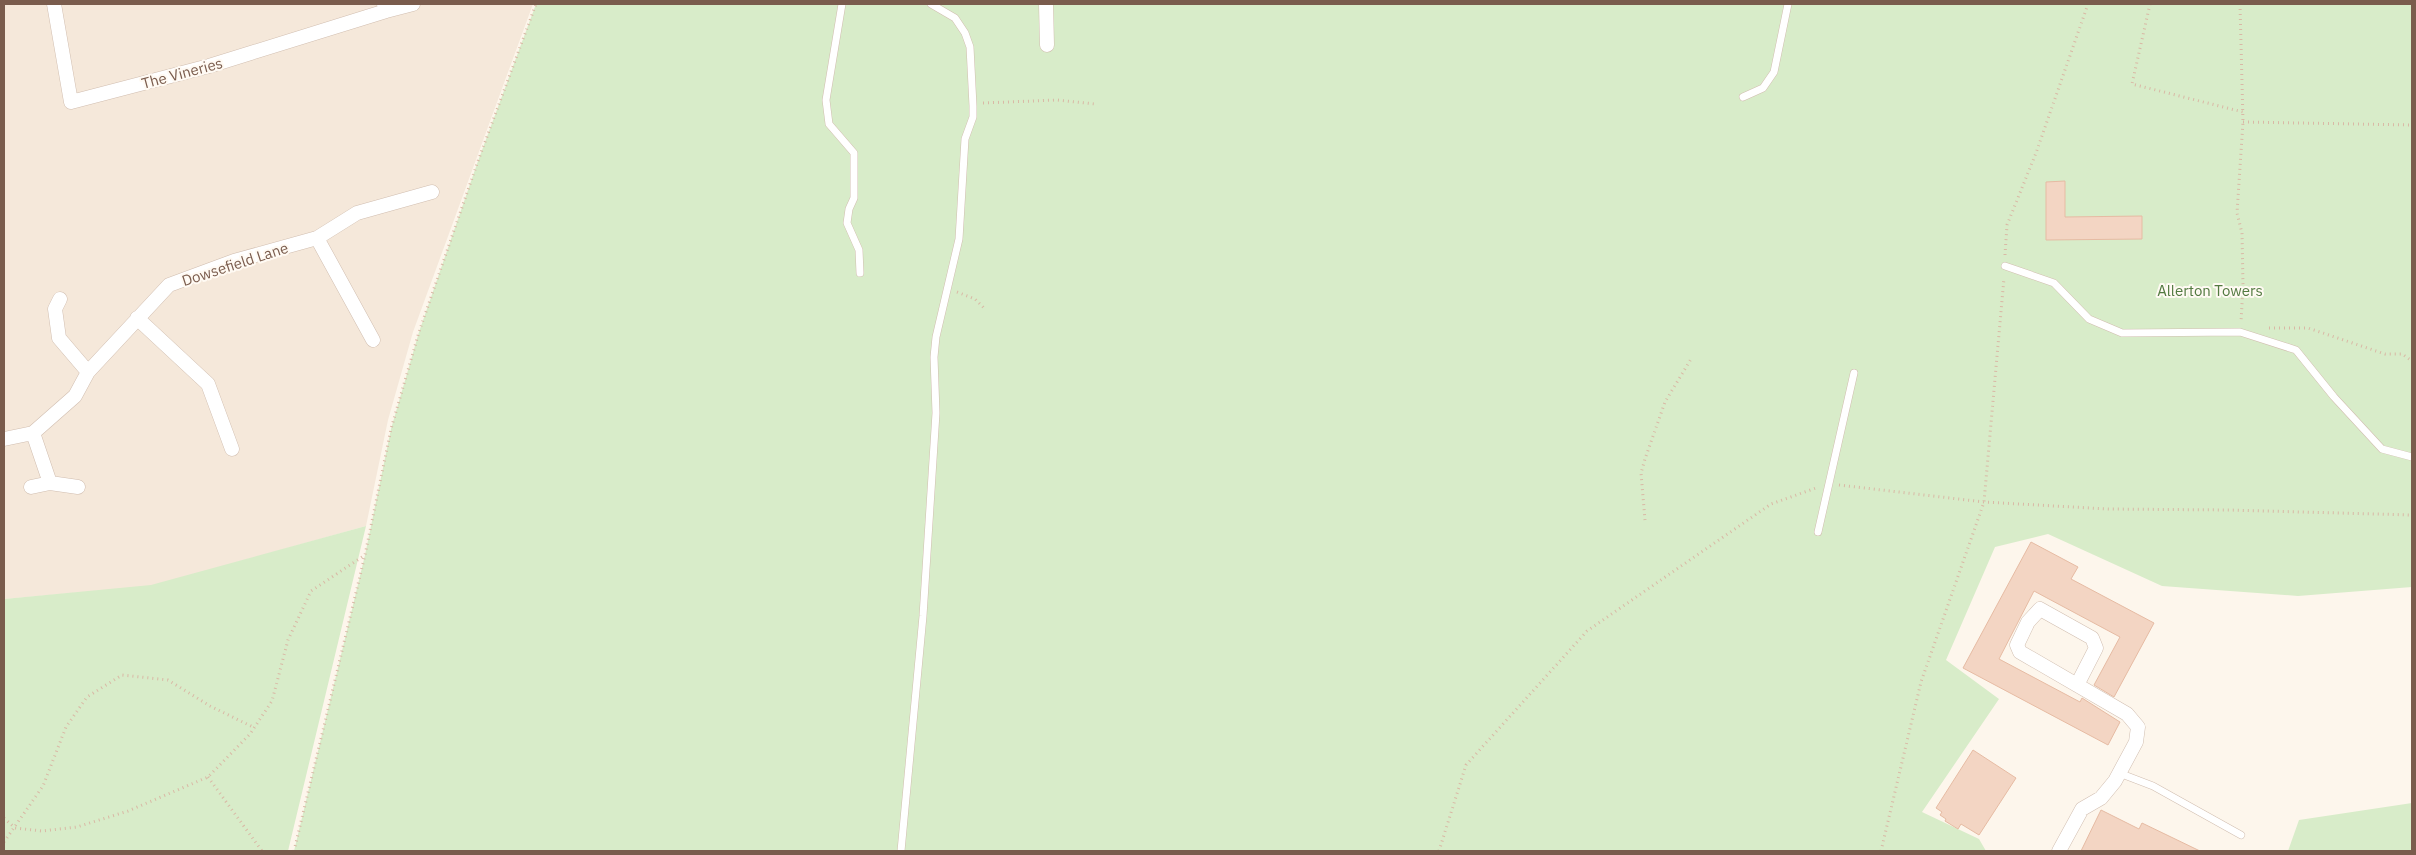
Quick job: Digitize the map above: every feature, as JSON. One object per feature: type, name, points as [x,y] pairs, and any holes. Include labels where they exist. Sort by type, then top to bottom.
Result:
[{"type":"street","name":"The Vineries","points":[[54,4],[71,102],[208,66],[385,8],[413,4]]},
{"type":"street","points":[[1046,4],[1047,45]]},
{"type":"street","name":"Dowsefield Lane","points":[[33,433],[74,396],[88,372],[169,285],[234,261],[316,238],[357,213],[432,192]]},
{"type":"street","points":[[316,238],[373,340]]},
{"type":"street","points":[[60,299],[55,309],[59,338],[88,372]]},
{"type":"street","points":[[137,318],[208,384],[232,448]]},
{"type":"street","points":[[4,439],[33,433],[50,483]]},
{"type":"street","points":[[31,487],[50,483],[78,486]]},
{"type":"street","points":[[2059,851],[2082,809],[2101,798],[2119,773],[2136,742],[2138,727],[2127,714],[2020,652],[2017,646],[2028,622],[2040,610],[2092,638],[2096,648],[2077,685]]},
{"type":"lane","points":[[842,4],[827,106],[830,124],[854,153],[854,198],[849,209],[847,223],[860,250],[860,273]]},
{"type":"lane","points":[[900,851],[923,616],[936,413],[934,357],[936,337],[959,239],[964,139],[973,117],[970,47],[965,34],[955,18],[931,4]]},
{"type":"lane","points":[[1743,97],[1763,88],[1774,72],[1788,4]]},
{"type":"lane","points":[[2005,266],[2054,283],[2089,319],[2122,333],[2240,332],[2296,350],[2334,397],[2382,449],[2412,457]]},
{"type":"lane","points":[[1818,532],[1854,372]]},
{"type":"lane","points":[[2119,773],[2153,786],[2241,835]]},
{"type":"path","points":[[294,851],[365,555],[390,429],[419,332],[478,161],[536,4]]},
{"type":"path","points":[[1881,851],[1920,682],[1984,502],[2007,224],[2036,153],[2088,4]]},
{"type":"path","points":[[2150,4],[2132,84],[2242,112]]},
{"type":"path","points":[[2240,4],[2243,122],[2237,213],[2242,234],[2243,286],[2240,332],[2279,327],[2308,328],[2385,354],[2402,354],[2412,361]]},
{"type":"path","points":[[973,101],[977,103],[1057,100],[1095,104]]},
{"type":"path","points":[[2243,122],[2412,125]]},
{"type":"path","points":[[949,288],[975,299],[984,308]]},
{"type":"path","points":[[1645,520],[1641,473],[1665,402],[1691,359]]},
{"type":"path","points":[[1438,851],[1466,765],[1587,631],[1771,504],[1829,484],[1984,502],[2108,510],[2229,510],[2412,515]]},
{"type":"path","points":[[4,818],[14,828],[42,831],[77,827],[128,811],[208,777],[255,728],[272,701],[288,640],[311,591],[365,555]]},
{"type":"path","points":[[4,842],[43,786],[66,727],[87,697],[122,675],[168,680],[210,706],[255,728]]},
{"type":"path","points":[[208,777],[262,851]]},
{"type":"shaded area","points":[[4,4],[533,4],[413,332],[388,420],[366,526],[152,586],[4,599]]},
{"type":"green space","name":"Allerton Towers","points":[[536,4],[2412,4],[2412,587],[2298,596],[2162,586],[2048,534],[1995,547],[1946,660],[1999,699],[1922,812],[1979,839],[1986,851],[294,851],[365,555],[391,429],[419,332],[478,161]]},
{"type":"green space","points":[[366,526],[288,851],[4,851],[4,599],[151,585]]},
{"type":"green space","points":[[2412,803],[2412,851],[2288,851],[2299,820]]},
{"type":"building","points":[[2065,181],[2065,217],[2142,216],[2142,239],[2046,240],[2046,182]]},
{"type":"building","points":[[2031,542],[2078,567],[2071,579],[2154,623],[2114,697],[2094,685],[2120,637],[2034,591],[1999,659],[2080,702],[2082,698],[2120,722],[2108,745],[1963,668]]},
{"type":"building","points":[[1973,750],[2016,778],[1979,835],[1961,824],[1958,829],[1945,821],[1946,819],[1940,815],[1942,812],[1936,808]]},
{"type":"building","points":[[2101,810],[2139,829],[2142,823],[2200,851],[2081,851]]}]
